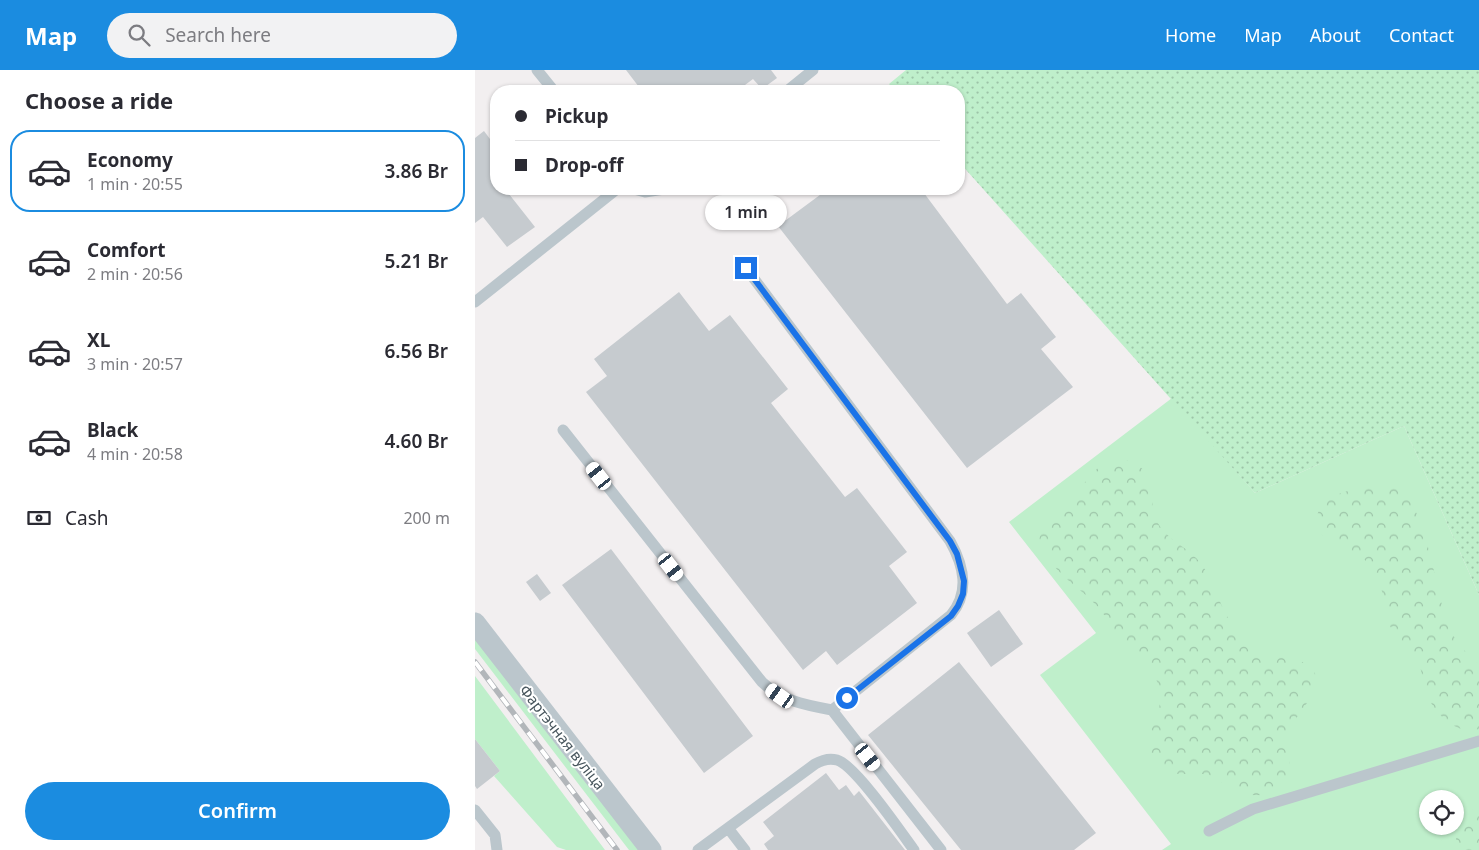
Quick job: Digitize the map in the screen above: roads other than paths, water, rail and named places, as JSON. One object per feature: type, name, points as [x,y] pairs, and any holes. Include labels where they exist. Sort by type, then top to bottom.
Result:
[{"type":"street","name":"Фартэчная вуліца","points":[[475,623],[651,850]]},
{"type":"lane","points":[[537,70],[549,85]]},
{"type":"lane","points":[[794,85],[813,70]]},
{"type":"lane","points":[[475,302],[609,195]]},
{"type":"lane","points":[[746,268],[950,541],[962,567],[963,594],[951,616],[831,710]]},
{"type":"lane","points":[[563,430],[762,682],[780,696],[792,701],[831,710],[941,850]]},
{"type":"lane","points":[[1209,831],[1253,809],[1479,740]]},
{"type":"lane","points":[[698,850],[815,764],[829,759],[837,760],[856,775],[914,850]]},
{"type":"lane","points":[[475,810],[495,835],[497,850]]},
{"type":"lane","points":[[728,828],[745,850]]},
{"type":"railway","points":[[475,662],[617,850]]}]
